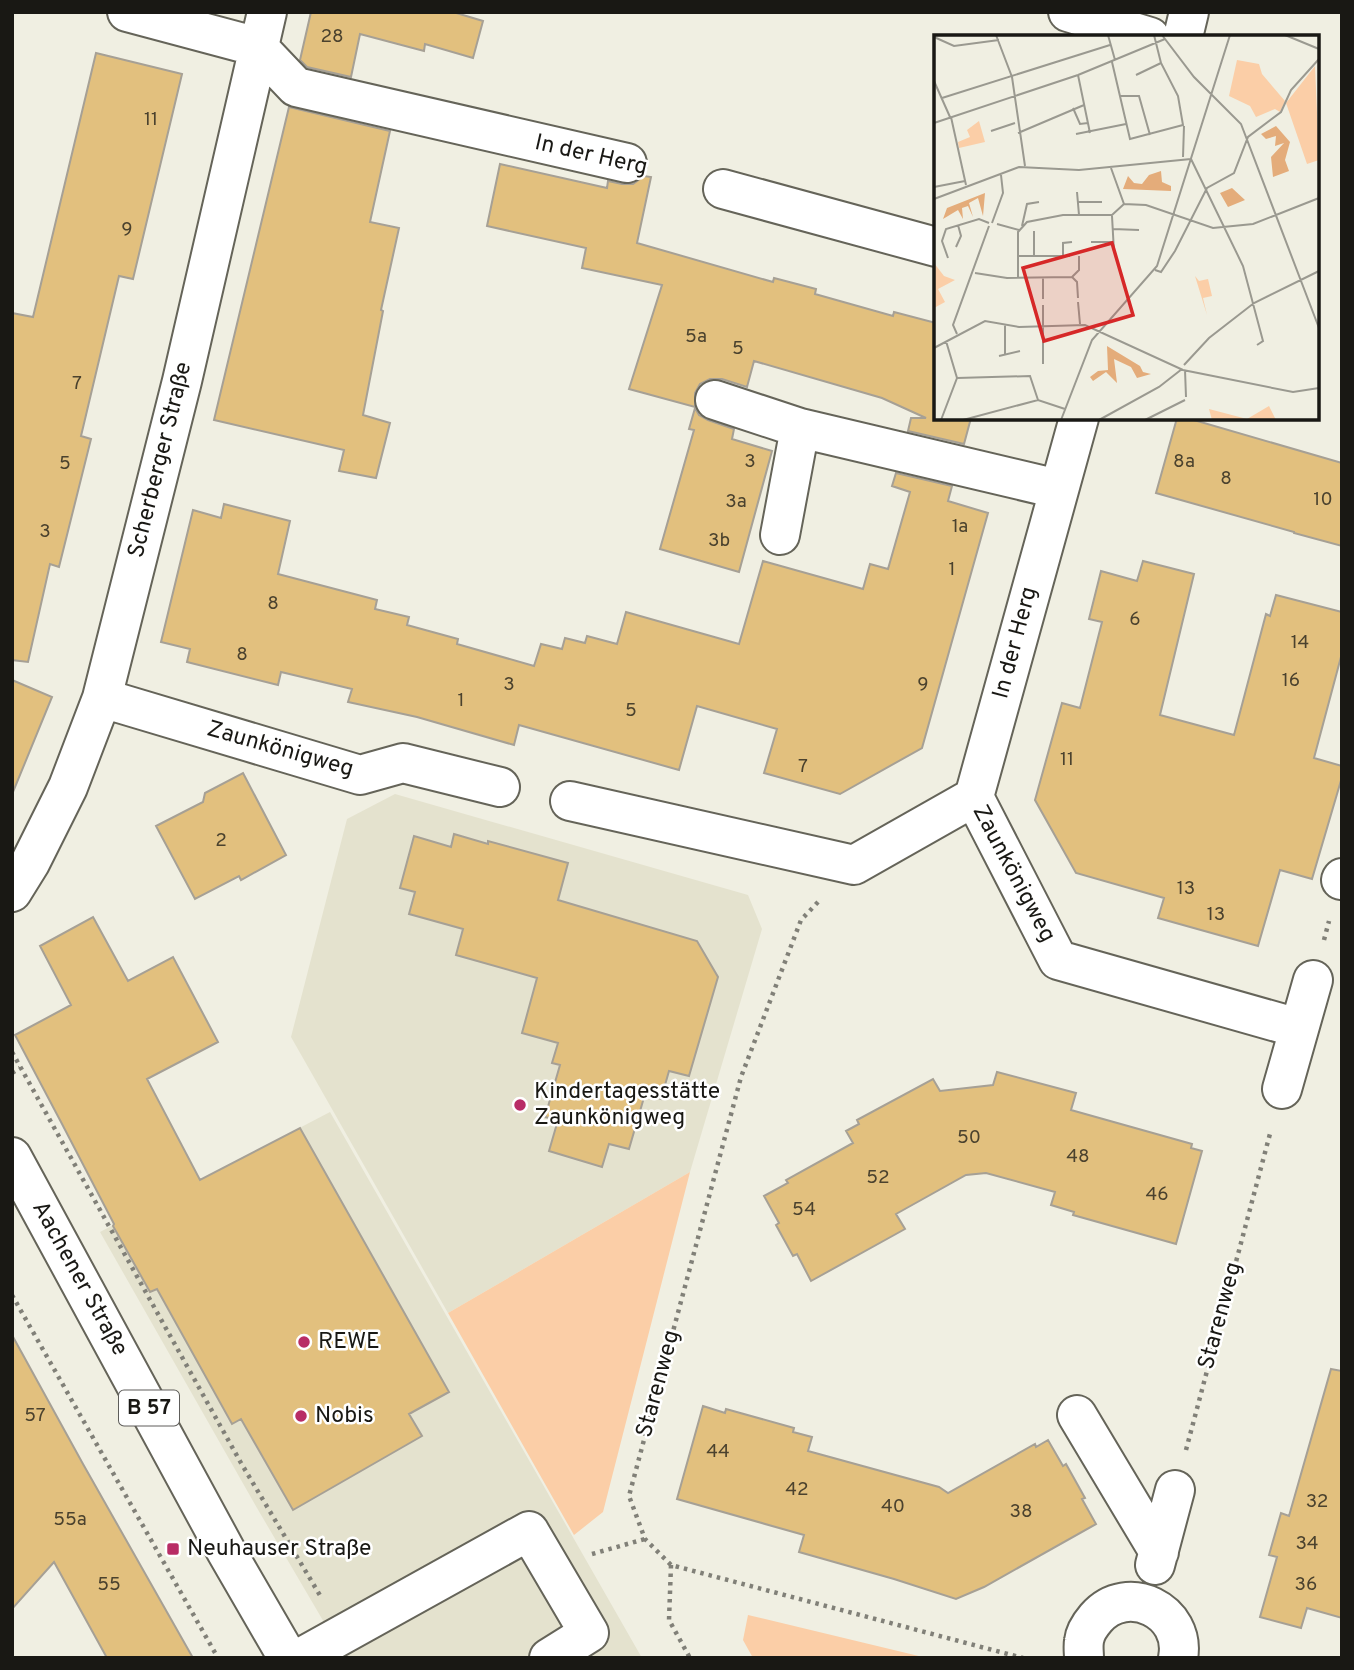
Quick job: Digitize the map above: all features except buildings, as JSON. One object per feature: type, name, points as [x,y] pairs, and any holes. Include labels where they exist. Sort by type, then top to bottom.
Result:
[{"type":"street","points":[[127,12],[262,30]]},
{"type":"street","points":[[1068,12],[1143,35]]},
{"type":"street","points":[[1183,35],[1189,12]]},
{"type":"street","name":"In der Herg","points":[[262,30],[296,87],[627,163]]},
{"type":"street","name":"Scherberger Straße","points":[[12,892],[30,863],[68,787],[102,698],[182,381],[262,30]]},
{"type":"street","points":[[723,189],[934,246]]},
{"type":"street","points":[[715,400],[800,428],[1058,489]]},
{"type":"street","name":"In der Herg","points":[[974,797],[1078,420]]},
{"type":"street","points":[[780,535],[800,428]]},
{"type":"street","name":"Zaunkönigweg","points":[[102,698],[360,775],[403,763],[500,787]]},
{"type":"street","name":"Zaunkönigweg","points":[[854,865],[974,797],[1058,960],[1298,1028]]},
{"type":"street","points":[[570,801],[854,865]]},
{"type":"street","points":[[1282,1089],[1313,980]]},
{"type":"street","name":"Aachener Straße","points":[[12,1157],[226,1551],[288,1658]]},
{"type":"street","points":[[1077,1415],[1159,1552]]},
{"type":"street","points":[[1146,1603],[1175,1490]]},
{"type":"street","points":[[300,1658],[529,1531],[589,1633],[549,1658]]},
{"type":"street","points":[[1084,1658],[1084,1641],[1089,1626],[1100,1613],[1113,1604],[1130,1601],[1146,1603],[1172,1622],[1187,1656]]},
{"type":"path","name":"Starenweg","points":[[671,1565],[645,1539],[629,1496],[741,1077],[801,920],[854,865]]},
{"type":"path","points":[[1313,980],[1341,879]]},
{"type":"path","points":[[12,1052],[234,1451],[343,1634]]},
{"type":"path","points":[[12,1073],[20,1068]]},
{"type":"path","name":"Starenweg","points":[[1175,1490],[1282,1089]]},
{"type":"path","points":[[12,1295],[218,1658]]},
{"type":"path","points":[[550,1566],[645,1539]]},
{"type":"path","points":[[690,1658],[669,1620],[671,1565],[1023,1658]]},
{"type":"shaded area","name":"Kindertagesstätte Zaunkönigweg","points":[[395,794],[748,895],[762,929],[690,1172],[448,1313],[291,1037],[347,819]]},
{"type":"shaded area","points":[[330,1112],[642,1658],[345,1658],[257,1508],[100,1232]]},
{"type":"shaded area","points":[[690,1172],[603,1512],[574,1535],[448,1313]]},
{"type":"shaded area","points":[[748,1615],[927,1658],[753,1658],[743,1640]]},
{"type":"place","name":"Kindertagesstätte Zaunkönigweg","points":[[520,1105]]},
{"type":"place","name":"REWE","points":[[304,1342]]},
{"type":"place","name":"Nobis","points":[[301,1416]]},
{"type":"place","name":"Neuhauser Straße","points":[[173,1549]]}]
